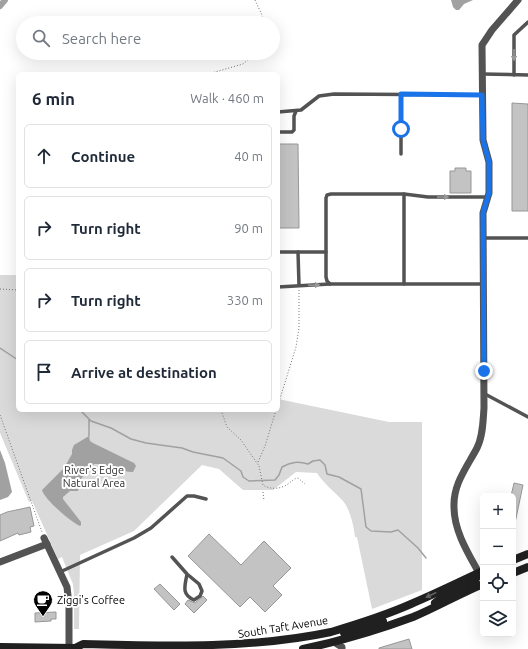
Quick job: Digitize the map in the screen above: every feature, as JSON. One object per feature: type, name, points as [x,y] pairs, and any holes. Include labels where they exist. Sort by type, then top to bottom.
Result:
[{"type":"main road","points":[[516,559],[528,554]]},
{"type":"main road","points":[[516,566],[528,567]]},
{"type":"main road","points":[[516,571],[528,567]]},
{"type":"main road","name":"South Taft Avenue","points":[[0,647],[74,648],[83,644],[226,647],[264,644],[332,631],[392,612],[480,574]]},
{"type":"main road","points":[[428,610],[444,596],[474,582],[480,575]]},
{"type":"main road","points":[[304,649],[337,646],[414,616],[480,585]]},
{"type":"main road","points":[[337,646],[343,633],[386,620],[392,612]]},
{"type":"main road","points":[[290,639],[302,643],[324,638],[337,646]]},
{"type":"street","points":[[480,569],[458,530],[454,506],[457,485],[478,447],[484,408],[483,213],[489,193],[489,162],[483,140],[482,45],[492,30],[518,0]]},
{"type":"street","points":[[0,562],[46,541],[67,587],[74,648]]},
{"type":"lane","points":[[514,74],[514,35],[528,22]]},
{"type":"lane","points":[[482,74],[528,75]]},
{"type":"lane","points":[[401,94],[401,154]]},
{"type":"lane","points":[[280,112],[303,109],[313,100],[322,95],[482,95]]},
{"type":"lane","points":[[280,132],[292,132],[294,130],[294,116],[296,111]]},
{"type":"lane","points":[[404,194],[404,284]]},
{"type":"lane","points":[[330,284],[326,277],[327,195],[404,194],[428,197],[487,197]]},
{"type":"lane","points":[[483,238],[528,238]]},
{"type":"lane","points":[[280,252],[326,252]]},
{"type":"lane","points":[[298,252],[299,285]]},
{"type":"lane","points":[[280,286],[313,286],[330,284],[483,284]]},
{"type":"lane","points":[[484,394],[528,417]]},
{"type":"lane","points":[[60,572],[134,538],[151,528],[187,496],[206,499]]},
{"type":"lane","points":[[172,557],[187,574],[199,584],[202,591],[200,596],[194,600],[188,597],[184,590],[187,574]]},
{"type":"path","points":[[255,0],[262,16]]},
{"type":"path","points":[[215,72],[243,64],[247,60]]},
{"type":"path","points":[[280,399],[296,348],[299,328],[299,285]]},
{"type":"path","points":[[0,289],[16,290]]},
{"type":"path","points":[[222,412],[227,427],[241,440],[257,463],[262,476],[263,485],[269,488],[281,488],[294,478],[298,478],[305,484]]},
{"type":"path","points":[[257,463],[265,446],[275,412]]},
{"type":"path","points":[[0,415],[46,541]]},
{"type":"path","points":[[263,492],[264,501]]},
{"type":"green space","name":"River's Edge Natural Area","points":[[0,275],[16,275],[16,412],[280,412],[280,399],[389,422],[422,422],[422,590],[372,609],[357,537],[355,537],[350,513],[343,501],[317,473],[296,472],[273,490],[243,490],[219,469],[202,465],[134,531],[80,555],[79,629],[74,629],[73,584],[62,557],[58,559],[32,501],[29,502],[0,433]]},
{"type":"shaded area","points":[[451,0],[473,0],[464,4],[459,10],[456,10],[453,7]]},
{"type":"shaded area","points":[[89,436],[90,441],[93,443],[134,463],[136,466],[133,472],[128,472],[104,465],[94,464],[80,480],[87,486],[80,483],[78,491],[70,491],[63,497],[81,522],[80,526],[58,510],[42,490],[64,468],[72,454],[74,445]]},
{"type":"shaded area","points":[[0,450],[5,463],[12,492],[8,497],[0,500]]},
{"type":"building","points":[[512,103],[528,104],[528,211],[512,211]]},
{"type":"building","points":[[280,144],[298,144],[299,228],[280,228]]},
{"type":"building","points":[[455,168],[466,168],[466,171],[471,171],[471,193],[450,193],[450,171],[455,171]]},
{"type":"building","points":[[514,483],[523,485],[516,518],[516,493],[512,493]]},
{"type":"building","points":[[30,507],[34,526],[30,527],[31,532],[19,535],[18,533],[0,541],[0,515]]},
{"type":"building","points":[[209,534],[241,565],[264,541],[291,568],[273,586],[282,595],[265,612],[250,597],[240,607],[188,556]]},
{"type":"building","points":[[160,584],[180,604],[174,610],[154,589]]},
{"type":"building","points":[[203,596],[207,600],[194,613],[185,604],[188,600],[195,603]]},
{"type":"building","points":[[56,612],[56,619],[51,619],[51,621],[35,622],[35,613]]},
{"type":"building","points":[[409,639],[412,649],[379,649],[379,648]]},
{"type":"waterway","points":[[0,6],[5,0]]},
{"type":"waterway","points":[[0,348],[16,359]]},
{"type":"waterway","points":[[82,412],[91,421],[111,428],[131,439],[146,443],[182,448],[193,452],[223,458],[241,471],[243,477],[249,481],[275,480],[282,467],[285,465],[298,462],[308,464],[313,461],[320,460],[325,465],[327,474],[339,477],[361,489],[366,527],[371,531],[391,532],[398,530],[418,548],[426,558]]},
{"type":"waterway","points":[[89,420],[89,436]]},
{"type":"place","name":"Ziggi's Coffee","points":[[43,617]]},
{"type":"route","points":[[401,129],[401,94],[482,95],[483,140],[489,162],[489,193],[483,213],[484,371]]}]
